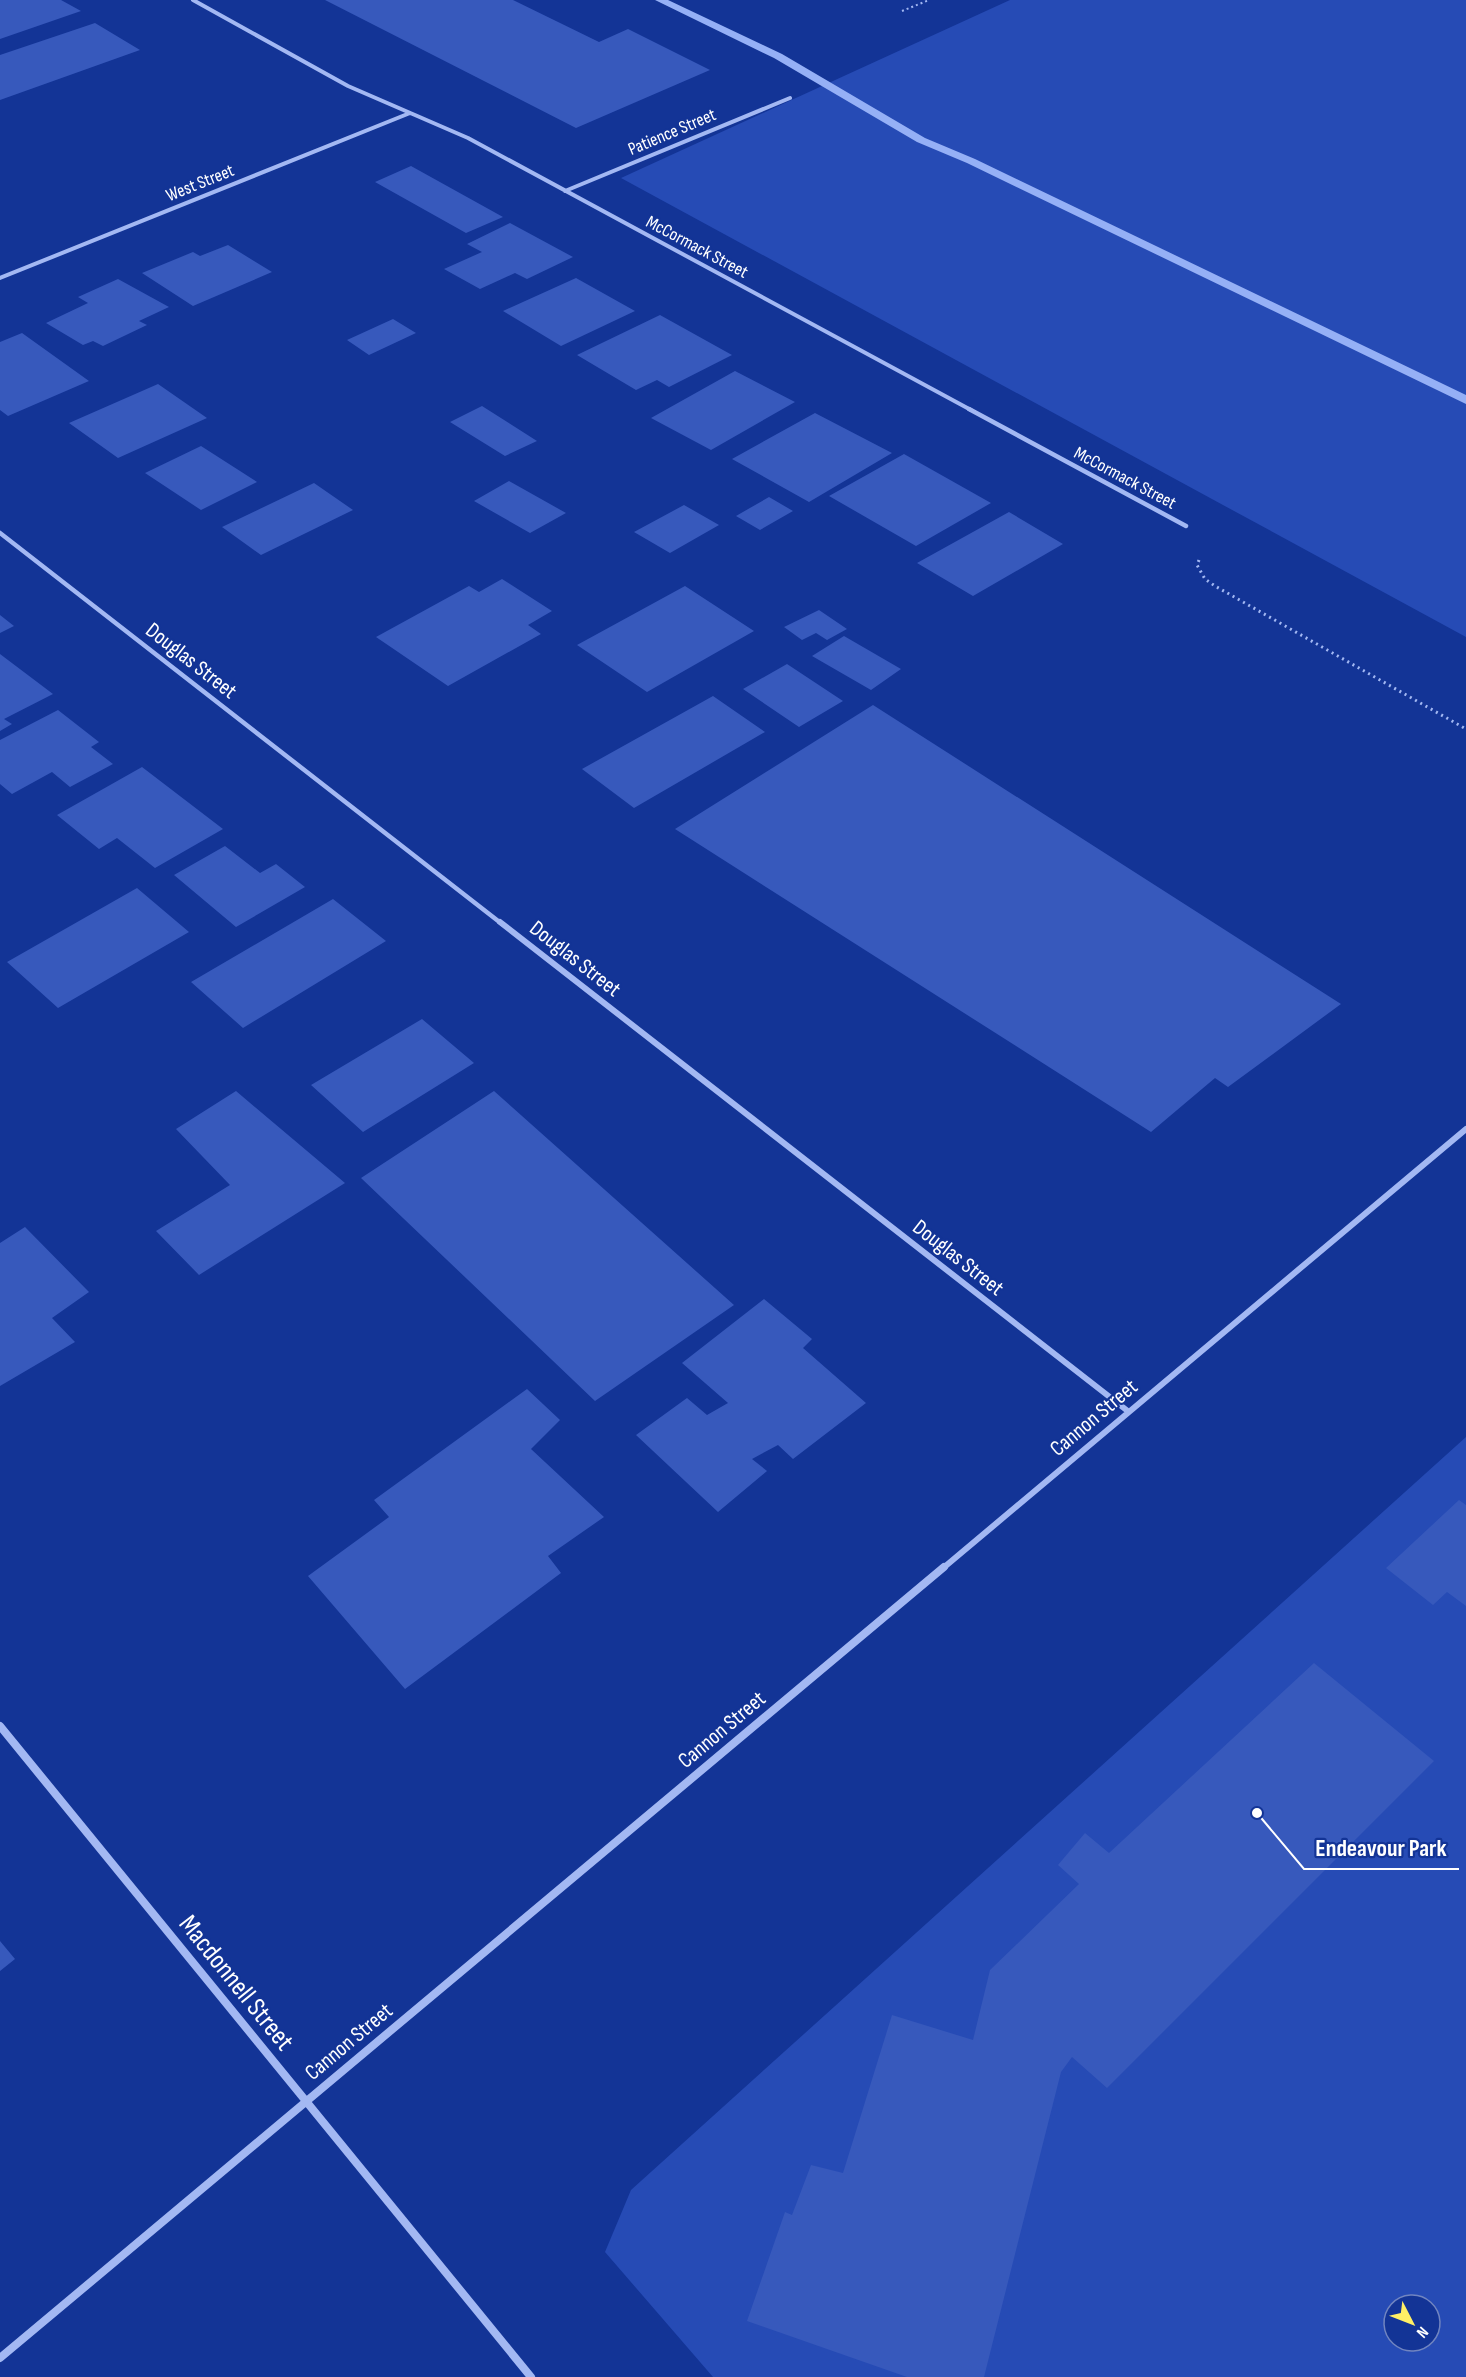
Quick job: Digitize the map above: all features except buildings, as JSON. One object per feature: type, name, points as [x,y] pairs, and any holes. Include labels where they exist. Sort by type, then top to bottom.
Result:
[{"type":"street","name":"McCormack Street","points":[[192,0],[348,86],[468,138],[1186,526]]},
{"type":"street","name":"Patience Street","points":[[565,191],[790,98]]},
{"type":"street","name":"West Street","points":[[0,278],[410,113]]},
{"type":"street","name":"Douglas Street","points":[[0,533],[1129,1412]]},
{"type":"street","name":"Cannon Street","points":[[0,2358],[1466,1129]]},
{"type":"street","name":"Macdonnell Street","points":[[0,1726],[531,2377]]},
{"type":"path","points":[[903,11],[929,0]]},
{"type":"path","points":[[1186,526],[1200,545],[1202,554],[1197,565],[1205,579],[1466,729]]},
{"type":"shaded area","points":[[1010,0],[1466,0],[1466,637],[621,178]]},
{"type":"shaded area","points":[[1466,1437],[1466,2377],[713,2377],[605,2252],[631,2190]]},
{"type":"waterway","points":[[660,0],[778,56],[921,140],[971,161],[1466,400]]},
{"type":"place","name":"Endeavour Park","points":[[1257,1813]]}]
